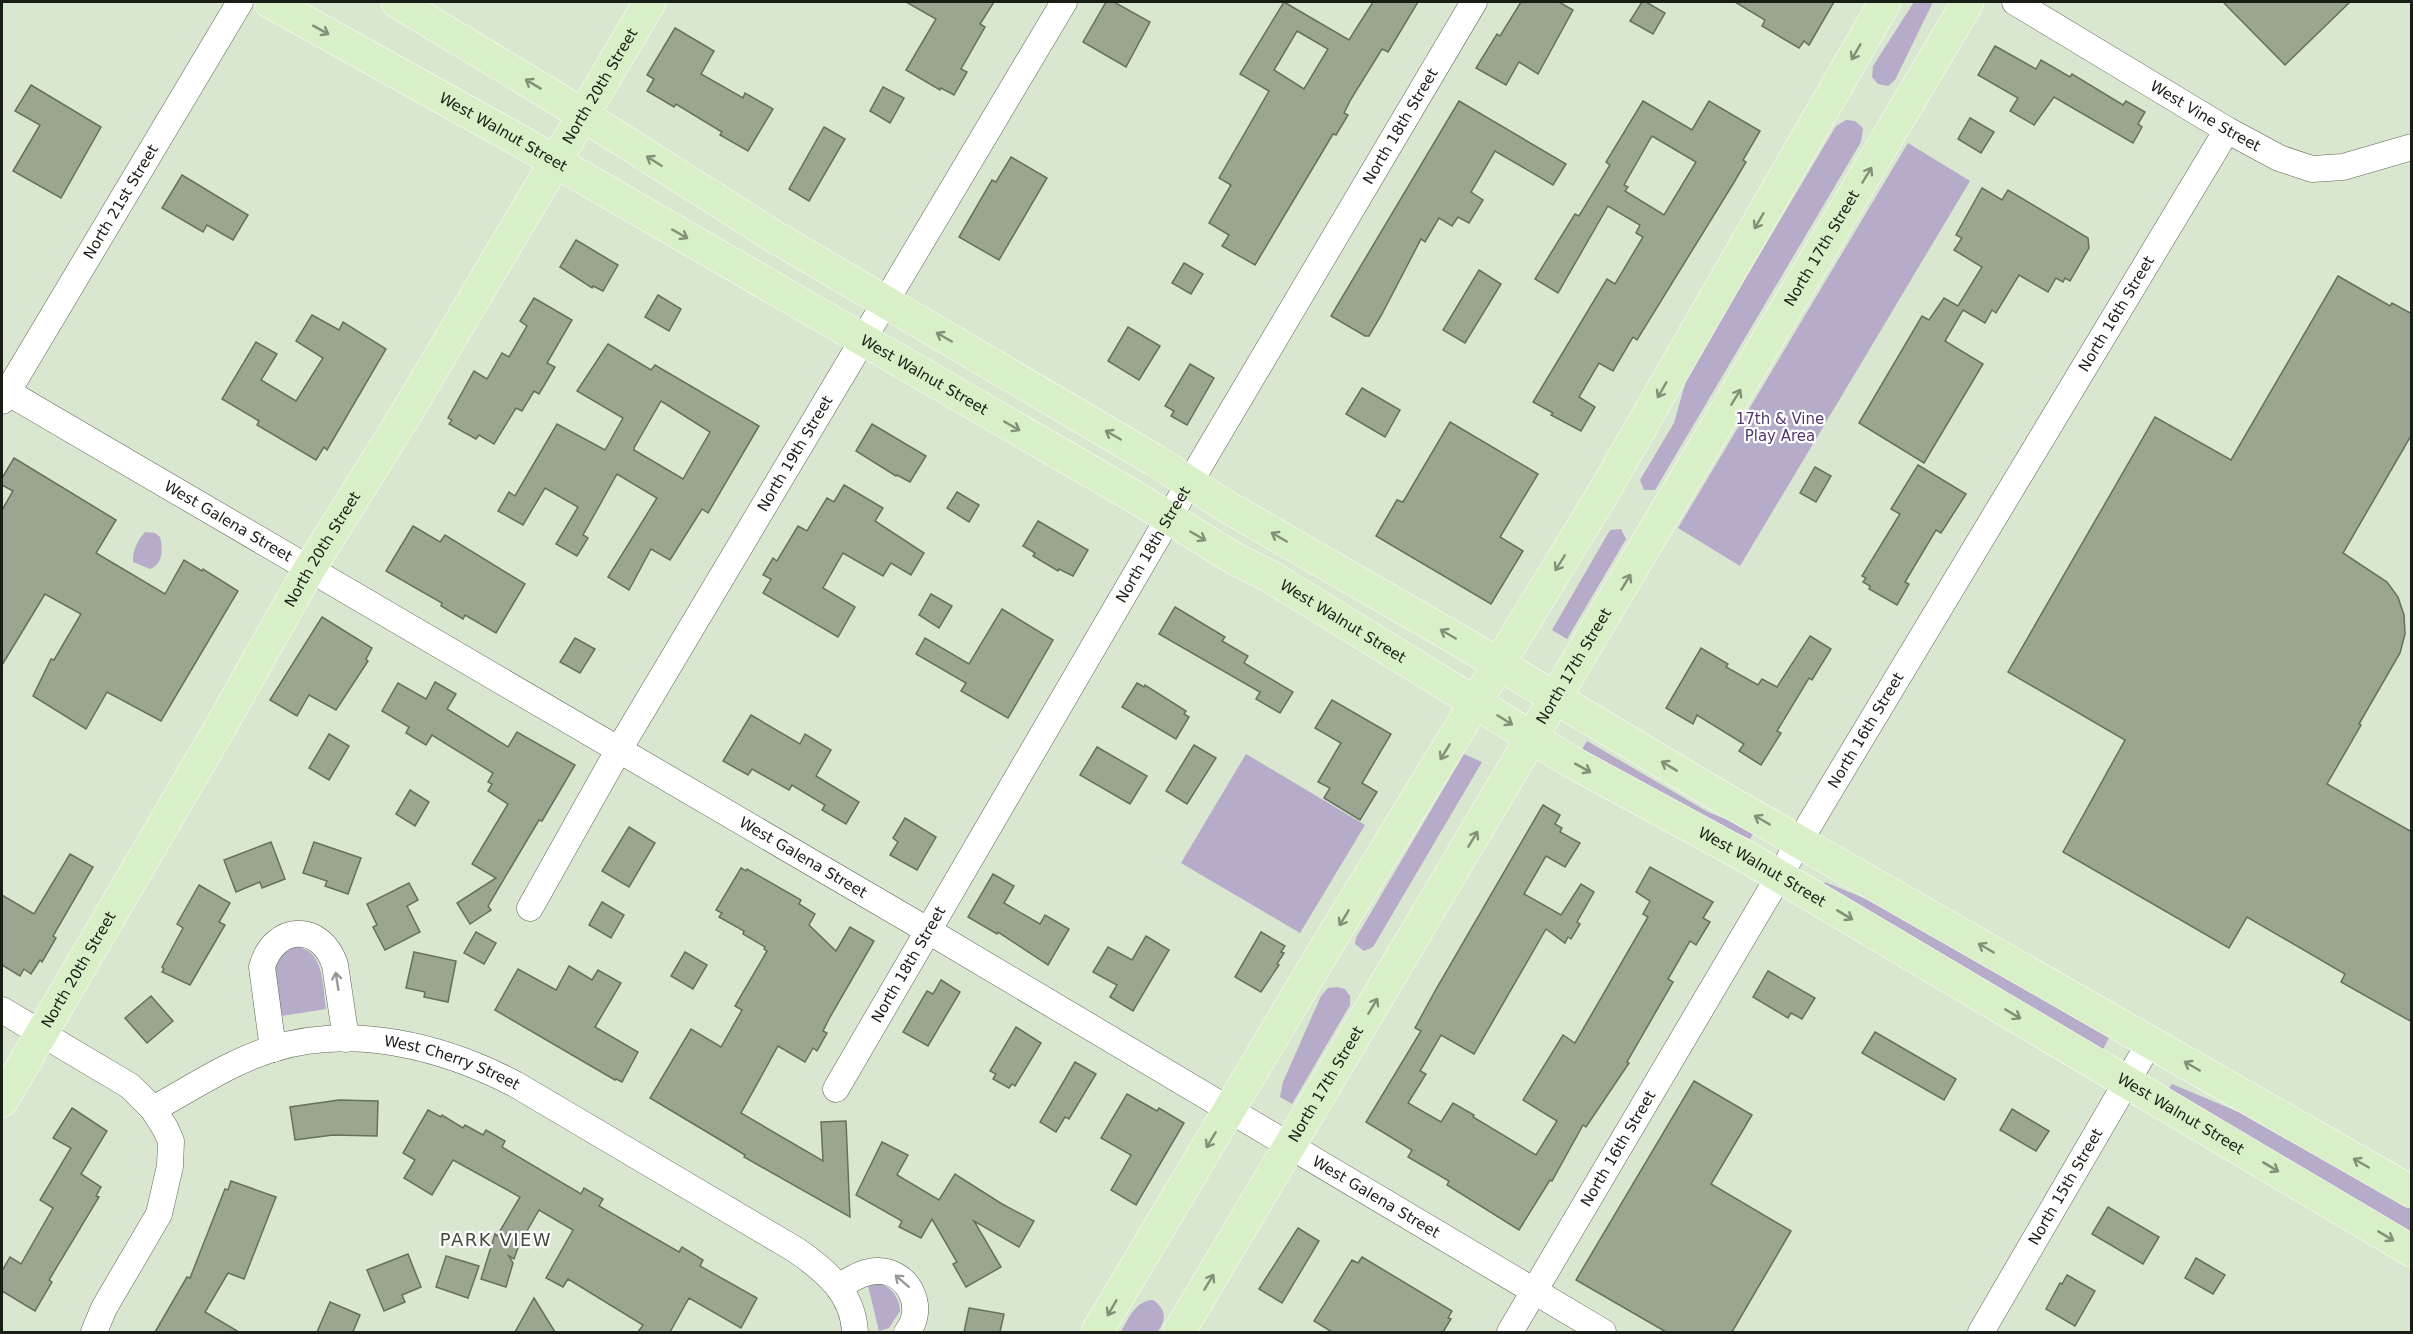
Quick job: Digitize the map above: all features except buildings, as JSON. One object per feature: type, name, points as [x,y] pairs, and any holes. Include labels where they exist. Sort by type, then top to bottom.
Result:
[{"type":"main road","name":"West Walnut Street","points":[[270,2],[556,162],[1135,497],[1235,559],[1271,577],[1570,761],[1779,876],[2412,1251]]},
{"type":"main road","points":[[397,2],[775,237],[1156,461],[1189,483],[1800,842],[2412,1192]]},
{"type":"main road","name":"North 20th Street","points":[[2,1101],[221,726],[310,568],[407,412],[650,2]]},
{"type":"main road","points":[[1097,1332],[1228,1111],[1602,495],[1885,2]]},
{"type":"main road","name":"North 17th Street","points":[[1179,1332],[1557,699],[1968,2]]},
{"type":"street","name":"North 21st Street","points":[[3,394],[240,2]]},
{"type":"street","name":"North 19th Street","points":[[530,908],[618,751],[1064,2]]},
{"type":"street","name":"North 18th Street","points":[[836,1089],[1189,483],[1474,2]]},
{"type":"street","name":"West Vine Street","points":[[2015,2],[2227,130],[2279,158],[2312,169],[2343,167],[2412,147]]},
{"type":"street","name":"North 16th Street","points":[[1510,1332],[1779,876],[2227,130]]},
{"type":"street","name":"West Galena Street","points":[[3,394],[310,568],[618,751],[927,930],[1603,1332]]},
{"type":"street","points":[[273,1048],[262,967],[265,956],[272,946],[281,938],[291,934],[314,937],[331,953],[335,965],[346,1039]]},
{"type":"street","points":[[2,1010],[130,1086],[153,1109],[171,1141],[170,1166],[159,1214],[104,1308],[94,1332]]},
{"type":"street","name":"West Cherry Street","points":[[153,1109],[241,1061],[273,1048],[320,1039],[403,1044],[485,1068],[796,1250],[822,1268],[840,1286],[852,1314],[855,1332]]},
{"type":"street","name":"North 15th Street","points":[[1981,1332],[2150,1042]]},
{"type":"street","points":[[840,1286],[869,1272],[879,1271],[897,1276],[905,1282],[915,1300],[914,1319],[907,1332]]},
{"type":"green space","points":[[1914,2],[1933,2],[1895,80],[1888,86],[1878,84],[1872,77],[1873,66]]},
{"type":"green space","points":[[1846,120],[1855,121],[1863,128],[1861,142],[1655,490],[1644,490],[1640,480],[1674,423],[1687,377],[1836,126]]},
{"type":"green space","name":"17th & Vine Play Area","points":[[1908,143],[1970,181],[1740,566],[1678,528]]},
{"type":"green space","points":[[1621,529],[1626,539],[1567,639],[1552,630],[1610,530]]},
{"type":"green space","points":[[145,532],[155,533],[160,537],[161,542],[160,560],[150,569],[133,562],[136,546]]},
{"type":"green space","points":[[1587,741],[1708,812],[1755,831],[1750,839],[1655,797],[1580,753]]},
{"type":"green space","points":[[1246,754],[1365,825],[1300,933],[1181,863]]},
{"type":"green space","points":[[1464,754],[1482,762],[1373,947],[1364,951],[1355,944],[1356,938]]},
{"type":"green space","points":[[1825,882],[1917,920],[2110,1036],[2099,1057],[1819,893]]},
{"type":"green space","points":[[291,946],[302,948],[316,960],[320,968],[326,1009],[281,1016],[274,960]]},
{"type":"green space","points":[[1328,988],[1345,989],[1350,996],[1350,1005],[1292,1104],[1280,1097],[1283,1082],[1321,996]]},
{"type":"green space","points":[[2172,1084],[2267,1124],[2411,1208],[2411,1239],[2165,1095]]},
{"type":"green space","points":[[880,1283],[894,1294],[900,1311],[889,1328],[879,1331],[868,1286]]},
{"type":"green space","points":[[1153,1300],[1161,1307],[1164,1315],[1158,1332],[1121,1332],[1137,1307]]},
{"type":"district","name":"PARK VIEW","points":[[496,1239]]}]
